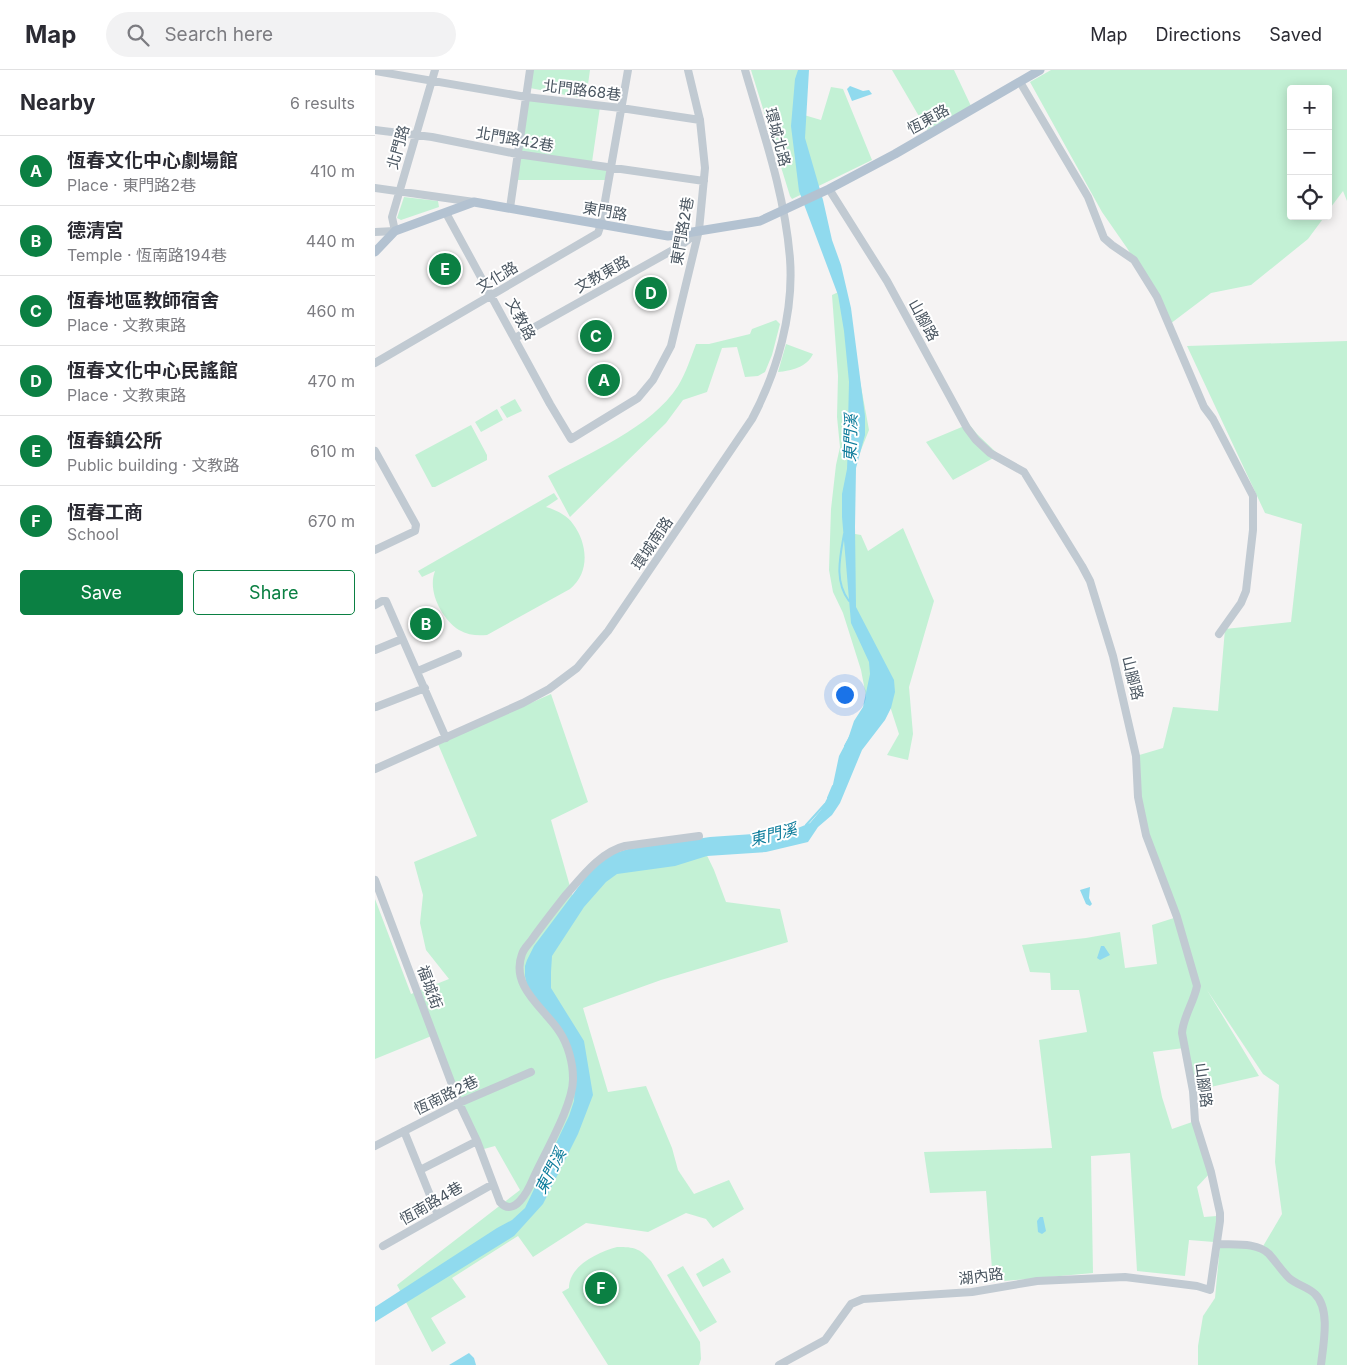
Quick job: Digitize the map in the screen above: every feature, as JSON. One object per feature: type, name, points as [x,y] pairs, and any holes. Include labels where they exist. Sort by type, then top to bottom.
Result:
[{"type":"main road","name":"恆東路","points":[[826,190],[960,118],[1040,70]]},
{"type":"main road","name":"東門路","points":[[395,231],[474,202],[668,236],[760,221],[783,212],[826,190]]},
{"type":"main road","points":[[375,252],[395,231]]},
{"type":"street","name":"北門路","points":[[395,231],[391,217],[435,70]]},
{"type":"street","points":[[510,208],[529,70]]},
{"type":"street","points":[[601,224],[628,70]]},
{"type":"street","name":"東門路2巷","points":[[571,439],[638,398],[657,372],[671,346],[699,230],[705,168],[700,120],[688,70]]},
{"type":"street","name":"環城北路","points":[[745,70],[770,155],[783,212]]},
{"type":"street","name":"北門路68巷","points":[[375,71],[526,97],[621,108],[700,120]]},
{"type":"street","points":[[1020,82],[1088,197],[1104,238],[1134,260],[1157,297],[1204,407],[1213,419],[1253,496],[1253,530],[1246,591],[1241,603],[1219,634]]},
{"type":"street","name":"北門路42巷","points":[[375,130],[415,135],[517,154],[704,181]]},
{"type":"street","points":[[375,188],[474,202]]},
{"type":"street","name":"山腳路","points":[[826,190],[887,281],[967,428],[976,440],[990,453],[1024,472],[1089,580],[1113,656],[1129,722],[1136,756],[1138,797],[1147,835],[1177,916],[1197,986],[1181,1033],[1193,1091],[1195,1122],[1211,1172],[1220,1213],[1218,1244],[1211,1290]]},
{"type":"street","name":"文教路","points":[[446,212],[493,295],[550,404],[571,439]]},
{"type":"street","name":"環城南路","points":[[375,769],[523,704],[556,684],[577,668],[608,631],[752,419],[763,399],[779,355],[787,313],[790,259],[783,212]]},
{"type":"street","name":"文化路","points":[[375,363],[598,233],[601,224]]},
{"type":"street","name":"文教東路","points":[[515,338],[680,246],[699,230]]},
{"type":"street","name":"東門路","points":[[375,232],[395,231]]},
{"type":"street","points":[[375,451],[416,525],[415,531],[375,550]]},
{"type":"street","points":[[375,605],[386,601],[401,639],[418,671],[447,738]]},
{"type":"street","points":[[375,650],[401,639]]},
{"type":"street","points":[[418,671],[458,654]]},
{"type":"street","points":[[376,707],[425,688]]},
{"type":"street","name":"福城街","points":[[375,880],[459,1103],[477,1142],[500,1202],[505,1207],[514,1206],[529,1187],[570,1100],[573,1088],[573,1077],[564,1040],[525,989],[520,965],[523,953],[545,922],[583,876],[615,848],[699,836]]},
{"type":"street","name":"恆南路2巷","points":[[375,1146],[459,1103],[531,1072]]},
{"type":"street","points":[[404,1131],[438,1215]]},
{"type":"street","points":[[421,1170],[477,1142]]},
{"type":"street","name":"恆南路4巷","points":[[383,1246],[493,1184]]},
{"type":"street","points":[[1218,1244],[1257,1246],[1268,1253],[1290,1279],[1317,1295],[1322,1306],[1325,1323],[1321,1365]]},
{"type":"street","name":"湖內路","points":[[779,1365],[825,1340],[851,1304],[863,1299],[972,1292],[1037,1281],[1125,1277],[1197,1286],[1211,1290]]},
{"type":"green space","points":[[532,70],[590,70],[586,99],[530,88]]},
{"type":"green space","points":[[751,70],[799,70],[804,115],[821,120],[831,87],[843,89],[872,160],[792,199]]},
{"type":"green space","points":[[892,70],[954,70],[971,106],[927,130]]},
{"type":"green space","points":[[1051,70],[1347,70],[1347,201],[1343,191],[1332,206],[1332,85],[1287,85],[1287,220],[1322,220],[1308,239],[1251,285],[1211,293],[1170,324],[1149,284],[1102,212],[1030,82]]},
{"type":"green space","points":[[529,94],[600,107],[592,162],[607,166],[606,180],[516,180]]},
{"type":"green space","points":[[404,197],[438,201],[439,207],[401,220],[397,218]]},
{"type":"green space","points":[[845,289],[869,430],[857,460],[844,532],[861,535],[868,551],[903,528],[934,601],[909,687],[913,734],[908,760],[887,755],[899,734],[887,697],[866,696],[861,670],[843,613],[833,592],[829,570],[831,509],[840,447],[837,417],[838,376],[832,295]]},
{"type":"green space","points":[[776,320],[780,324],[772,355],[765,372],[758,376],[745,377],[737,347],[722,348],[707,392],[683,400],[666,423],[570,517],[548,476],[619,438],[652,414],[678,386],[696,344],[709,344],[750,334],[752,329]]},
{"type":"green space","points":[[1347,341],[1347,1365],[1198,1365],[1198,1346],[1203,1316],[1215,1298],[1220,1246],[1262,1248],[1282,1214],[1275,1162],[1279,1085],[1263,1074],[1207,990],[1259,1076],[1193,1091],[1184,1048],[1153,1052],[1162,1097],[1172,1129],[1195,1121],[1211,1172],[1197,1187],[1204,1217],[1217,1216],[1214,1242],[1189,1240],[1185,1276],[1137,1271],[1130,1153],[1091,1156],[1093,1273],[993,1282],[986,1191],[930,1193],[924,1152],[1052,1148],[1039,1040],[1087,1032],[1079,990],[1051,990],[1050,973],[1030,972],[1022,945],[1120,932],[1125,968],[1157,964],[1152,925],[1177,917],[1146,835],[1136,756],[1163,748],[1173,707],[1218,711],[1225,629],[1291,622],[1302,524],[1265,513],[1187,346]]},
{"type":"green space","points":[[786,344],[813,354],[803,365],[788,371],[778,372]]},
{"type":"green space","points":[[515,399],[522,411],[507,418],[500,407]]},
{"type":"green space","points":[[497,409],[503,420],[481,432],[475,422]]},
{"type":"green space","points":[[969,424],[999,455],[953,480],[926,442]]},
{"type":"green space","points":[[471,425],[487,455],[487,460],[432,487],[415,455]]},
{"type":"green space","points":[[554,493],[558,499],[546,507],[568,518],[578,532],[582,540],[585,558],[581,575],[570,589],[487,635],[473,635],[459,630],[447,619],[438,604],[433,587],[435,571],[422,577],[418,571]]},
{"type":"green space","points":[[551,694],[588,802],[551,820],[575,904],[595,877],[701,843],[726,902],[780,909],[788,942],[661,980],[583,1008],[608,1092],[646,1086],[672,1148],[678,1170],[694,1194],[729,1180],[744,1209],[713,1228],[706,1219],[686,1213],[648,1232],[586,1223],[533,1257],[518,1236],[452,1278],[466,1297],[431,1318],[446,1343],[432,1352],[397,1285],[520,1190],[495,1146],[480,1150],[434,1035],[375,1059],[375,899],[411,994],[449,979],[426,950],[420,923],[423,895],[414,862],[477,836],[438,744]]},
{"type":"green space","points":[[617,1247],[636,1249],[651,1261],[700,1342],[701,1359],[699,1365],[608,1365],[562,1292],[569,1288],[570,1280],[579,1266],[602,1252]]},
{"type":"green space","points":[[723,1258],[731,1272],[703,1287],[696,1274]]},
{"type":"green space","points":[[683,1266],[717,1322],[700,1332],[667,1275]]},
{"type":"water","points":[[798,70],[809,70],[805,138],[823,200],[832,240],[841,265],[851,308],[865,416],[865,435],[856,468],[856,607],[894,680],[895,692],[891,708],[885,720],[862,750],[840,803],[832,815],[818,827],[808,842],[766,852],[707,856],[675,866],[617,874],[606,882],[584,907],[552,956],[551,988],[584,1041],[593,1095],[578,1134],[543,1204],[514,1236],[375,1322],[375,1307],[512,1220],[525,1208],[569,1116],[574,1101],[575,1085],[572,1053],[527,986],[525,966],[534,946],[585,878],[604,858],[628,849],[710,837],[780,832],[810,823],[821,810],[832,789],[839,756],[848,739],[854,721],[863,707],[870,674],[869,662],[851,623],[842,517],[842,494],[847,469],[850,392],[844,331],[838,295],[799,191],[791,126],[795,79]]},
{"type":"water","points":[[850,86],[863,91],[869,90],[872,94],[852,101],[847,89]]},
{"type":"water","points":[[1090,887],[1089,898],[1092,904],[1090,906],[1086,904],[1080,890]]},
{"type":"water","points":[[1101,946],[1104,946],[1110,955],[1100,960],[1097,958]]},
{"type":"water","points":[[1040,1217],[1043,1217],[1046,1231],[1042,1234],[1038,1232],[1037,1221]]},
{"type":"water","points":[[469,1353],[474,1358],[476,1365],[449,1365]]},
{"type":"waterway","name":"東門溪","points":[[849,424],[850,382]]},
{"type":"waterway","name":"東門溪","points":[[844,534],[839,569],[841,585],[849,601]]},
{"type":"waterway","name":"東門溪","points":[[845,746],[851,735]]},
{"type":"waterway","name":"東門溪","points":[[828,798],[833,786]]},
{"type":"waterway","name":"東門溪","points":[[806,825],[825,804]]},
{"type":"place","name":"恆春鎮公所","points":[[445,269]]},
{"type":"place","name":"恆春文化中心民謠館","points":[[651,293]]},
{"type":"place","name":"恆春地區教師宿舍","points":[[596,336]]},
{"type":"place","name":"恆春文化中心劇場館","points":[[604,380]]},
{"type":"place","name":"德清宮","points":[[426,624]]},
{"type":"place","name":"恆春工商","points":[[601,1288]]}]
